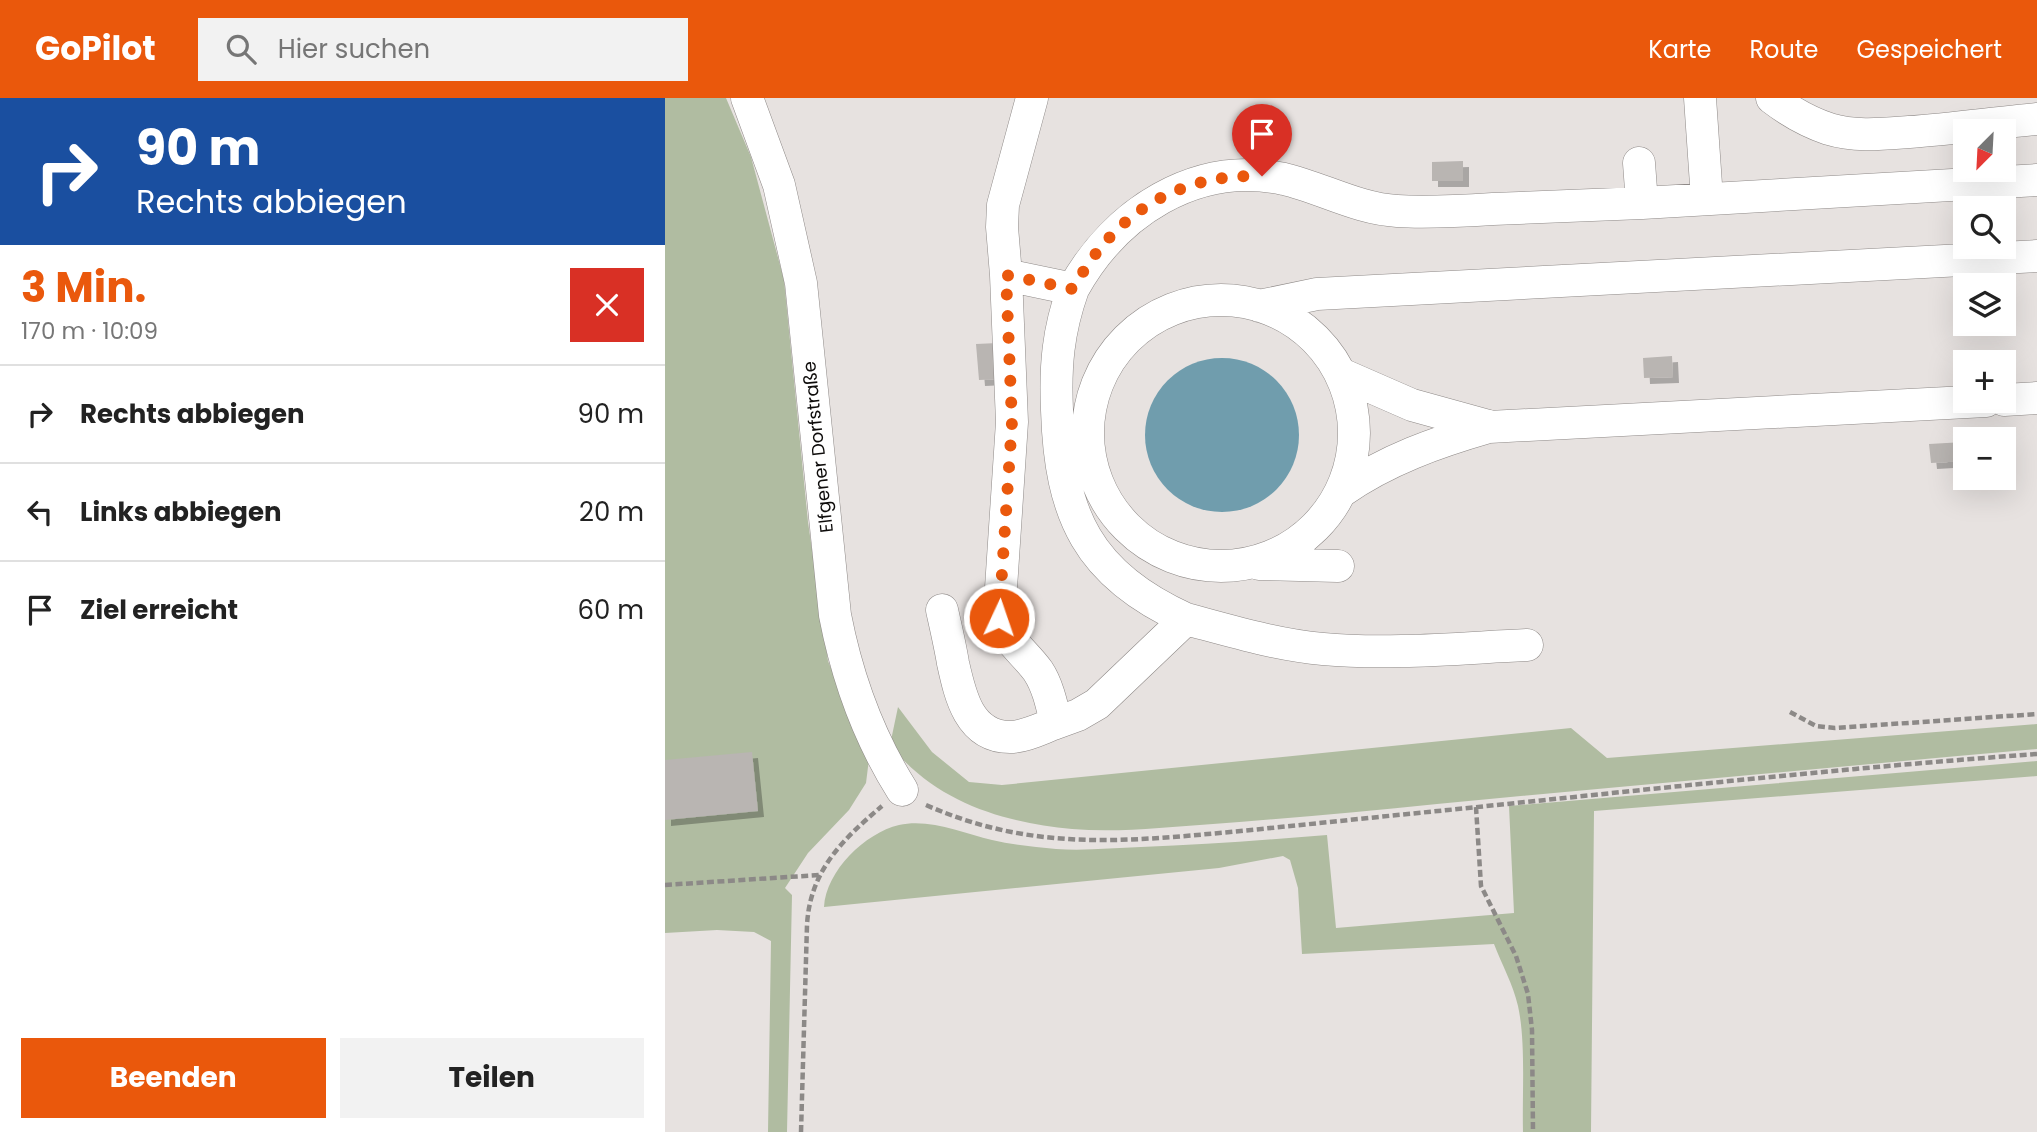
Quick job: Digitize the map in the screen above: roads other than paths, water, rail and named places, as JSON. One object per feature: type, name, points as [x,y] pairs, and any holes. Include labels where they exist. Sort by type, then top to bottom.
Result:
[{"type":"street","name":"Elfgener Dorfstraße","points":[[747,98],[779,185],[801,284],[839,638],[869,729],[902,790]]},
{"type":"street","points":[[1033,98],[1003,205],[1012,432],[999,618],[1005,631],[1041,675],[1056,723]]},
{"type":"street","points":[[1700,98],[1707,199]]},
{"type":"street","points":[[1772,98],[1800,117],[1816,124],[1857,134],[1931,130],[2037,119]]},
{"type":"street","points":[[1639,163],[1642,203]]},
{"type":"street","points":[[1527,645],[1368,651],[1324,649],[1280,642],[1187,619],[1137,592],[1109,568],[1085,536],[1070,506],[1062,477],[1058,447],[1056,371],[1059,338],[1073,289],[1094,255],[1122,225],[1174,191],[1192,184],[1241,176],[1283,179],[1371,207],[1403,212],[1642,203],[2037,180]]},
{"type":"street","points":[[1259,306],[1317,294],[2037,256]]},
{"type":"street","points":[[1006,275],[1073,289]]},
{"type":"street","points":[[1247,564],[1286,550],[1303,538],[1331,508],[1342,491],[1349,472],[1354,432],[1348,393],[1341,374],[1329,355],[1307,332],[1280,314],[1238,301],[1205,302],[1173,309],[1153,318],[1120,346],[1097,384],[1088,426],[1089,449],[1093,470],[1112,509],[1126,526],[1143,540],[1182,560],[1225,566],[1338,566]]},
{"type":"street","points":[[1341,374],[1412,405],[1489,426]]},
{"type":"street","points":[[2016,399],[2037,398]]},
{"type":"street","points":[[1342,491],[1359,479],[1408,455],[1489,426],[1953,403]]},
{"type":"street","points":[[942,610],[958,687],[966,709],[977,724],[990,733],[1012,737],[1078,715],[1097,704],[1187,619]]},
{"type":"water","points":[[1222,358],[1251,364],[1276,381],[1293,406],[1299,435],[1293,464],[1276,489],[1251,506],[1222,512],[1193,506],[1168,489],[1151,464],[1145,435],[1151,406],[1168,381],[1193,364]]}]
